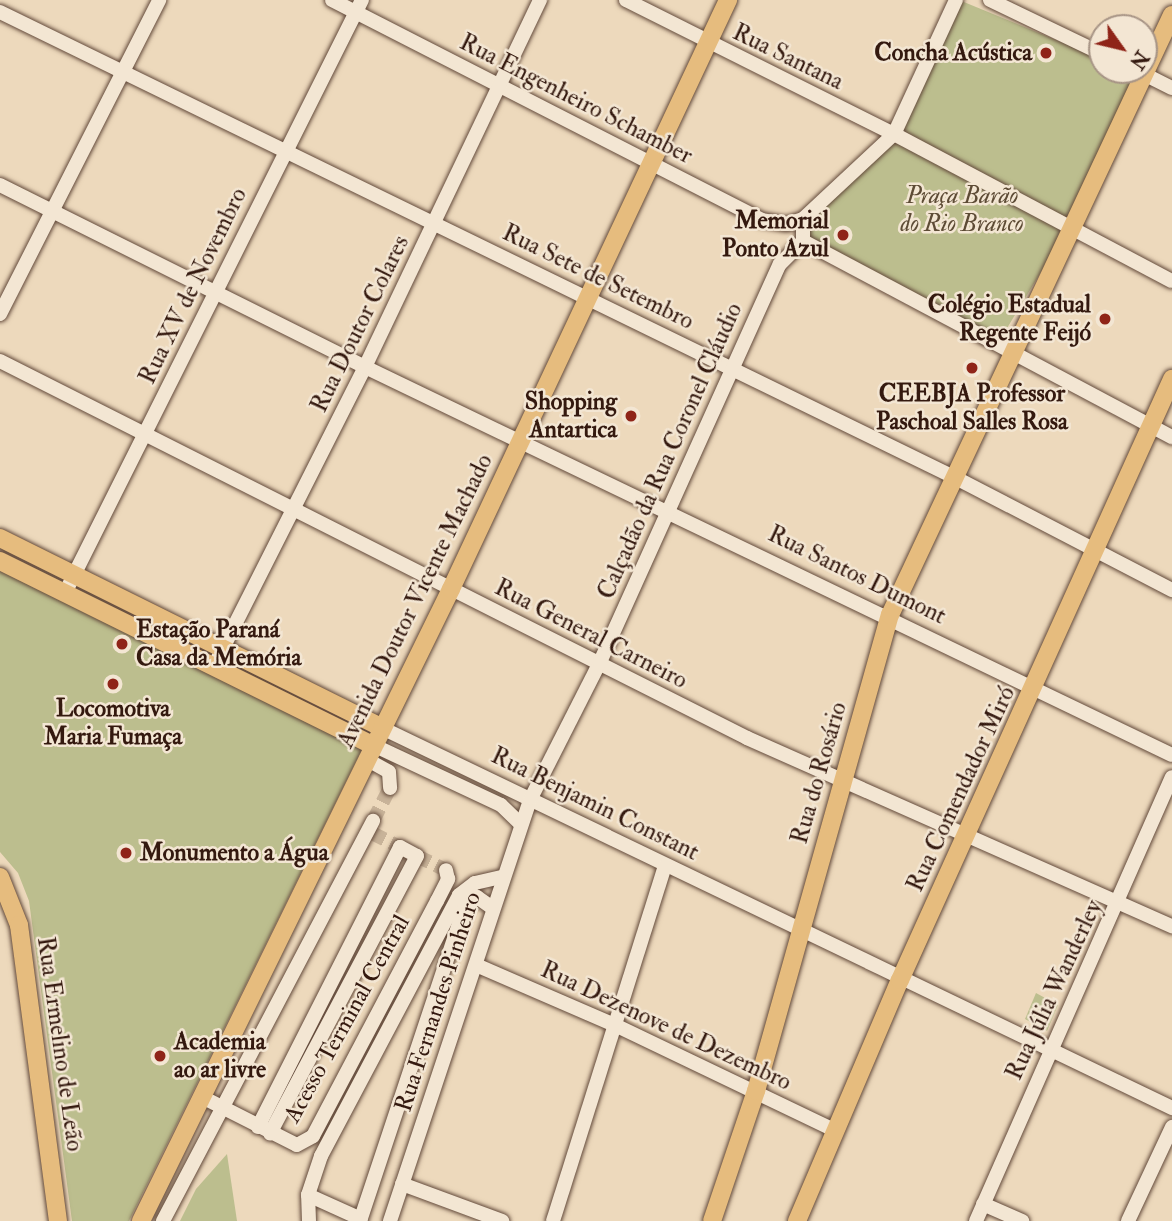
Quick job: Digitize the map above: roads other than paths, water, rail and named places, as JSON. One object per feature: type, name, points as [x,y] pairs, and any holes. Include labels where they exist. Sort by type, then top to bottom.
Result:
[{"type":"main road","name":"Avenida Doutor Vicente Machado","points":[[141,1221],[204,1098],[451,589],[590,298],[649,162],[728,0]]},
{"type":"main road","points":[[1158,40],[1172,15]]},
{"type":"main road","points":[[1010,353],[1071,228],[1135,84]]},
{"type":"main road","name":"Rua do Rosário","points":[[712,1221],[756,1091],[841,779],[890,615],[1010,353]]},
{"type":"main road","name":"Rua Comendador Miró","points":[[797,1221],[900,980],[1172,379]]},
{"type":"main road","name":"Rua Benjamin Constant","points":[[0,538],[382,728]]},
{"type":"main road","name":"Rua Benjamin Constant","points":[[0,561],[214,665],[370,752]]},
{"type":"main road","name":"Rua Ermelino de Leão","points":[[0,877],[19,925],[58,1221]]},
{"type":"street","points":[[0,314],[159,0]]},
{"type":"street","name":"Rua Engenheiro Schamber","points":[[332,0],[359,6],[761,220],[787,224],[803,219]]},
{"type":"street","name":"Rua Doutor Colares","points":[[214,665],[365,367],[503,85],[540,0]]},
{"type":"street","name":"Rua Santana","points":[[626,0],[894,134],[1172,281]]},
{"type":"street","points":[[956,0],[894,134],[803,219],[803,241],[1172,437]]},
{"type":"street","points":[[990,0],[1088,47]]},
{"type":"street","name":"Rua XV de Novembro","points":[[65,593],[147,432],[284,149],[359,6]]},
{"type":"street","name":"Rua Sete de Setembro","points":[[0,12],[122,74],[284,149],[734,368],[954,477],[1172,590]]},
{"type":"street","name":"Rua Santos Dumont","points":[[0,185],[365,367],[890,615],[1172,755]]},
{"type":"street","name":"Calçadão da Rua Coronel Cláudio","points":[[531,798],[600,662],[780,264],[803,241]]},
{"type":"street","name":"Rua General Carneiro","points":[[0,361],[147,432],[747,738],[968,833],[1172,926]]},
{"type":"street","name":"Rua Benjamin Constant","points":[[382,728],[531,798],[800,933],[1172,1108]]},
{"type":"street","points":[[370,752],[389,772],[390,788]]},
{"type":"street","name":"Rua Benjamin Constant","points":[[370,752],[501,805],[521,824]]},
{"type":"street","name":"Rua Júlia Wanderley","points":[[976,1221],[1050,1051],[1120,902],[1172,777]]},
{"type":"street","name":"Rua Fernandes Pinheiro","points":[[390,1221],[476,965],[502,877],[531,798]]},
{"type":"street","points":[[163,1221],[221,1107],[371,829]]},
{"type":"street","points":[[400,848],[417,856],[264,1130],[400,848]]},
{"type":"street","points":[[553,1221],[617,1026],[665,865]]},
{"type":"street","name":"Acesso Terminal Central","points":[[204,1098],[297,1145],[313,1136],[437,901],[448,879],[446,870]]},
{"type":"street","points":[[309,1221],[308,1195],[321,1156],[459,895],[475,883],[502,877]]},
{"type":"street","points":[[308,1195],[360,1220],[411,1055],[464,908],[477,897],[493,908]]},
{"type":"street","name":"Rua Dezenove de Dezembro","points":[[476,965],[617,1026],[836,1131]]},
{"type":"street","points":[[1128,1221],[1172,1126]]},
{"type":"street","points":[[402,1184],[502,1221]]},
{"type":"street","points":[[983,1204],[1022,1221]]},
{"type":"tunnel","points":[[373,821],[390,788]]},
{"type":"tunnel","points":[[372,833],[400,847]]},
{"type":"tunnel","points":[[417,856],[446,870]]},
{"type":"place","name":"Concha Acústica","points":[[1046,53]]},
{"type":"place","name":"Memorial Ponto Azul","points":[[843,235]]},
{"type":"place","name":"Colégio Estadual Regente Feijó","points":[[1105,319]]},
{"type":"place","name":"CEEBJA Professor Paschoal Salles Rosa","points":[[972,368]]},
{"type":"place","name":"Shopping Antartica","points":[[631,416]]},
{"type":"place","name":"Estação Paraná Casa da Memória","points":[[122,644]]},
{"type":"place","name":"Locomotiva Maria Fumaça","points":[[113,684]]},
{"type":"place","name":"Monumento a Água","points":[[126,853]]},
{"type":"place","name":"Academia ao ar livre","points":[[160,1056]]},
{"type":"park label","name":"Praça Barão do Rio Branco","points":[[962,210]]}]
